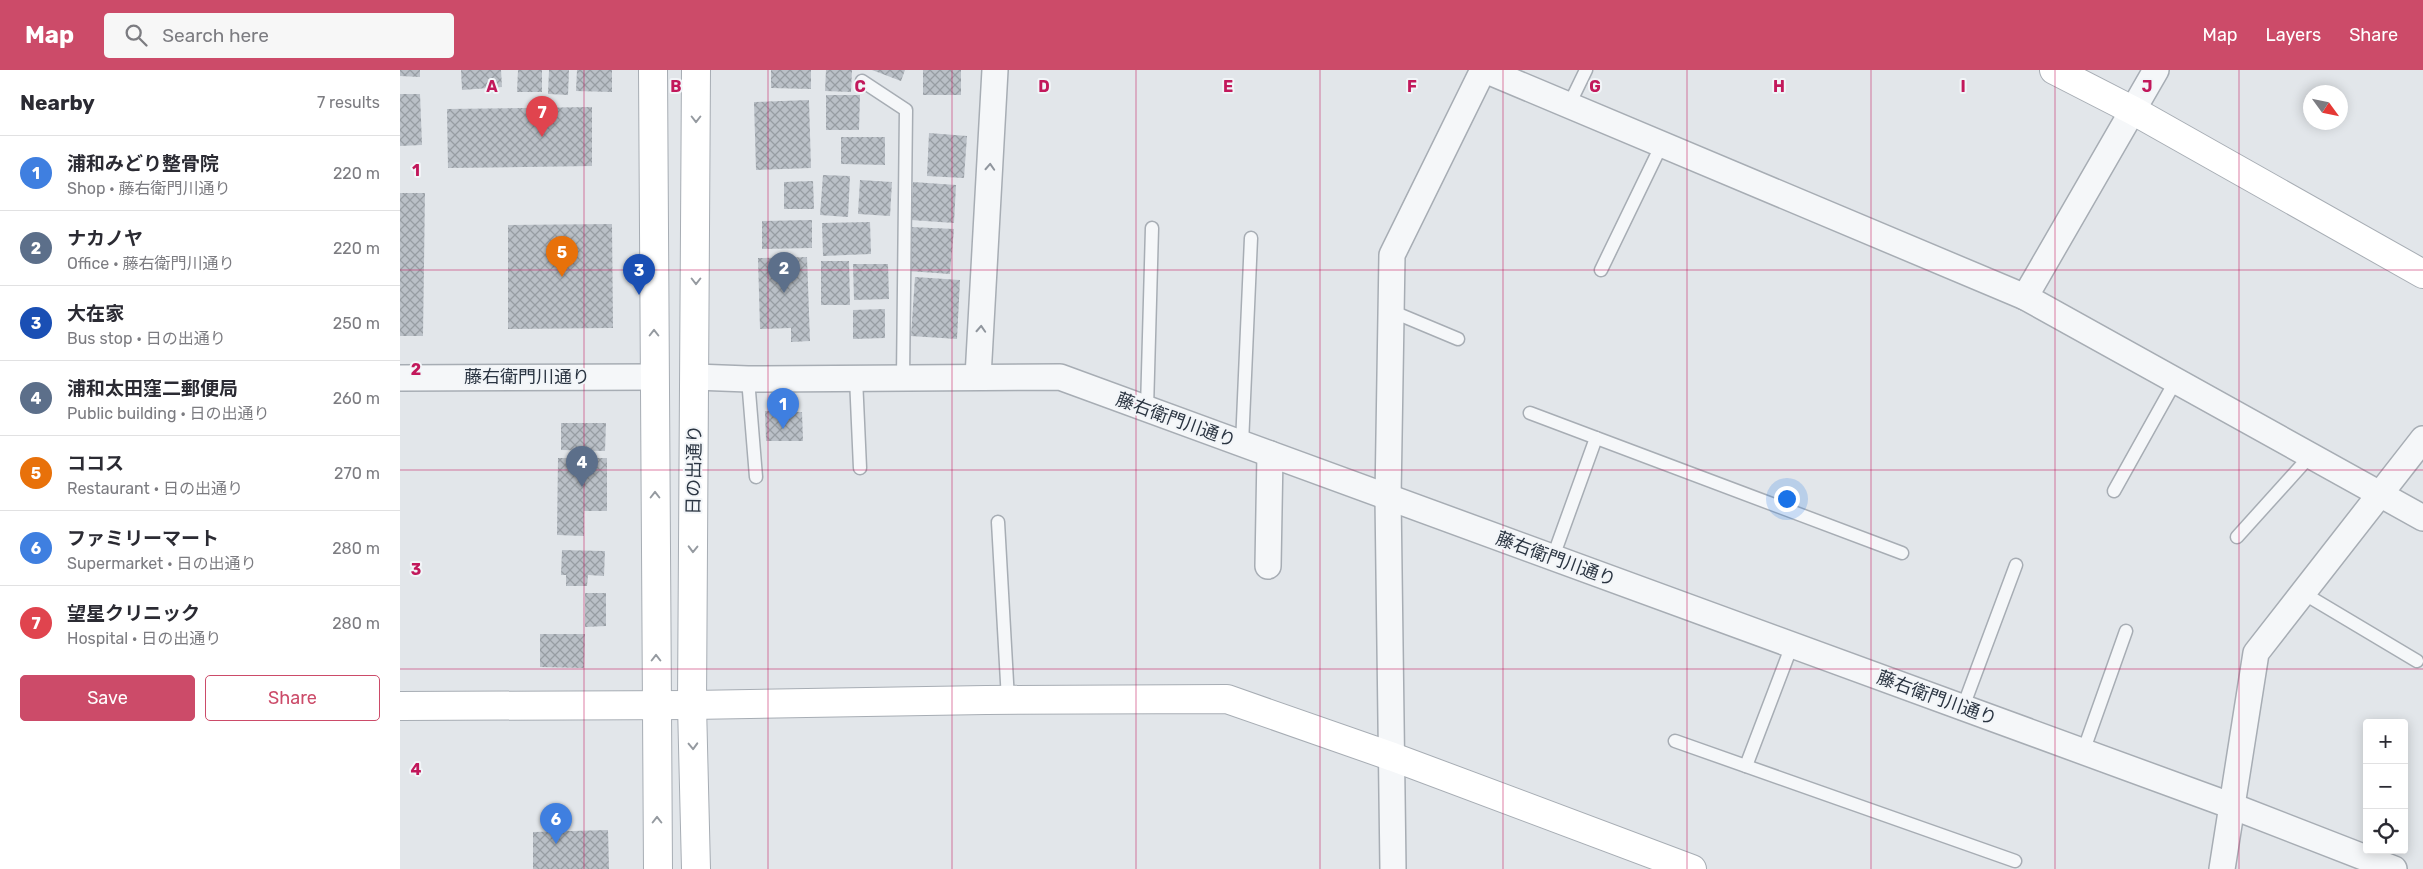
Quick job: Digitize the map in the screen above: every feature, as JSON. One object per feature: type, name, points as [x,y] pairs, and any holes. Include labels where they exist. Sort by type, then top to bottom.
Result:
[{"type":"street","points":[[653,70],[658,869]]},
{"type":"street","name":"日の出通り","points":[[696,70],[692,706],[696,869]]},
{"type":"street","points":[[978,378],[995,70]]},
{"type":"street","points":[[1393,869],[1388,497],[1392,256],[1484,70],[2025,297],[2423,518]]},
{"type":"street","points":[[2054,70],[2134,111],[2423,274]]},
{"type":"street","points":[[2025,297],[2156,70]]},
{"type":"street","name":"藤右衛門川通り","points":[[695,376],[748,379],[1060,377],[2232,806],[2394,869]]},
{"type":"street","name":"藤右衛門川通り","points":[[400,378],[655,377]]},
{"type":"street","points":[[2222,869],[2256,653],[2423,439]]},
{"type":"street","points":[[1268,566],[1270,454]]},
{"type":"street","points":[[400,706],[692,706],[1008,700],[1227,699],[1393,758],[1692,869]]},
{"type":"lane","points":[[1569,105],[1586,70]]},
{"type":"lane","points":[[862,81],[906,110],[903,378]]},
{"type":"lane","points":[[1601,270],[1662,144]]},
{"type":"lane","points":[[1147,409],[1152,228]]},
{"type":"lane","points":[[1242,444],[1251,238]]},
{"type":"lane","points":[[1391,311],[1458,339]]},
{"type":"lane","points":[[856,378],[860,468]]},
{"type":"lane","points":[[748,379],[756,477]]},
{"type":"lane","points":[[2114,491],[2176,380]]},
{"type":"lane","points":[[1530,414],[1902,553]]},
{"type":"lane","points":[[1553,558],[1596,438]]},
{"type":"lane","points":[[2237,537],[2311,455]]},
{"type":"lane","points":[[998,522],[1008,700]]},
{"type":"lane","points":[[1962,707],[2016,565]]},
{"type":"lane","points":[[2303,593],[2417,661]]},
{"type":"lane","points":[[2083,752],[2126,631]]},
{"type":"lane","points":[[1746,766],[1792,645]]},
{"type":"lane","points":[[1675,741],[2015,861]]},
{"type":"building","points":[[400,70],[420,70],[420,77],[400,76]]},
{"type":"building","points":[[461,70],[501,70],[502,87],[462,90]]},
{"type":"building","points":[[518,70],[542,70],[542,92],[517,92]]},
{"type":"building","points":[[549,70],[569,70],[568,95],[548,94]]},
{"type":"building","points":[[577,70],[612,70],[612,92],[576,91]]},
{"type":"building","points":[[771,70],[811,70],[811,89],[771,88]]},
{"type":"building","points":[[826,70],[852,70],[851,92],[825,91]]},
{"type":"building","points":[[872,70],[905,70],[901,81]]},
{"type":"building","points":[[923,70],[961,70],[961,95],[923,95]]},
{"type":"building","points":[[400,94],[420,94],[422,145],[400,146]]},
{"type":"building","points":[[826,95],[860,95],[859,130],[826,130]]},
{"type":"building","points":[[809,100],[811,168],[756,170],[754,102]]},
{"type":"building","points":[[592,107],[592,166],[448,168],[447,109]]},
{"type":"building","points":[[929,133],[967,136],[964,178],[927,176]]},
{"type":"building","points":[[841,137],[885,137],[885,165],[841,164]]},
{"type":"building","points":[[823,175],[850,176],[848,217],[820,215]]},
{"type":"building","points":[[860,180],[892,182],[890,216],[858,214]]},
{"type":"building","points":[[813,181],[814,209],[784,209],[784,182]]},
{"type":"building","points":[[913,182],[956,185],[954,223],[911,220]]},
{"type":"building","points":[[400,193],[425,193],[423,336],[400,336]]},
{"type":"building","points":[[812,220],[812,248],[762,249],[762,221]]},
{"type":"building","points":[[870,222],[871,254],[823,256],[822,223]]},
{"type":"building","points":[[612,224],[613,328],[508,329],[508,225]]},
{"type":"building","points":[[911,227],[954,229],[950,274],[908,271]]},
{"type":"building","points":[[807,257],[810,341],[791,342],[791,328],[760,329],[758,258]]},
{"type":"building","points":[[821,261],[849,261],[850,305],[821,305]]},
{"type":"building","points":[[853,264],[888,264],[889,299],[854,300]]},
{"type":"building","points":[[915,277],[960,280],[957,339],[911,336]]},
{"type":"building","points":[[885,309],[885,338],[853,339],[853,310]]},
{"type":"building","points":[[765,411],[802,412],[803,441],[766,441]]},
{"type":"building","points":[[561,423],[606,423],[605,451],[561,450]]},
{"type":"building","points":[[558,458],[607,458],[607,511],[584,511],[584,536],[557,535]]},
{"type":"building","points":[[562,550],[605,551],[604,576],[588,575],[587,586],[566,586],[566,575],[561,575]]},
{"type":"building","points":[[585,593],[606,593],[606,626],[585,627]]},
{"type":"building","points":[[540,634],[585,634],[584,668],[540,667]]},
{"type":"building","points":[[608,830],[609,869],[533,869],[533,832]]},
{"type":"place","name":"望星クリニック","points":[[542,137]]},
{"type":"place","name":"ココス","points":[[562,277]]},
{"type":"place","name":"ナカノヤ","points":[[784,293]]},
{"type":"place","name":"大在家","points":[[639,295]]},
{"type":"place","name":"浦和みどり整骨院","points":[[783,429]]},
{"type":"place","name":"浦和太田窪二郵便局","points":[[582,487]]},
{"type":"place","name":"ファミリーマート","points":[[556,844]]}]
